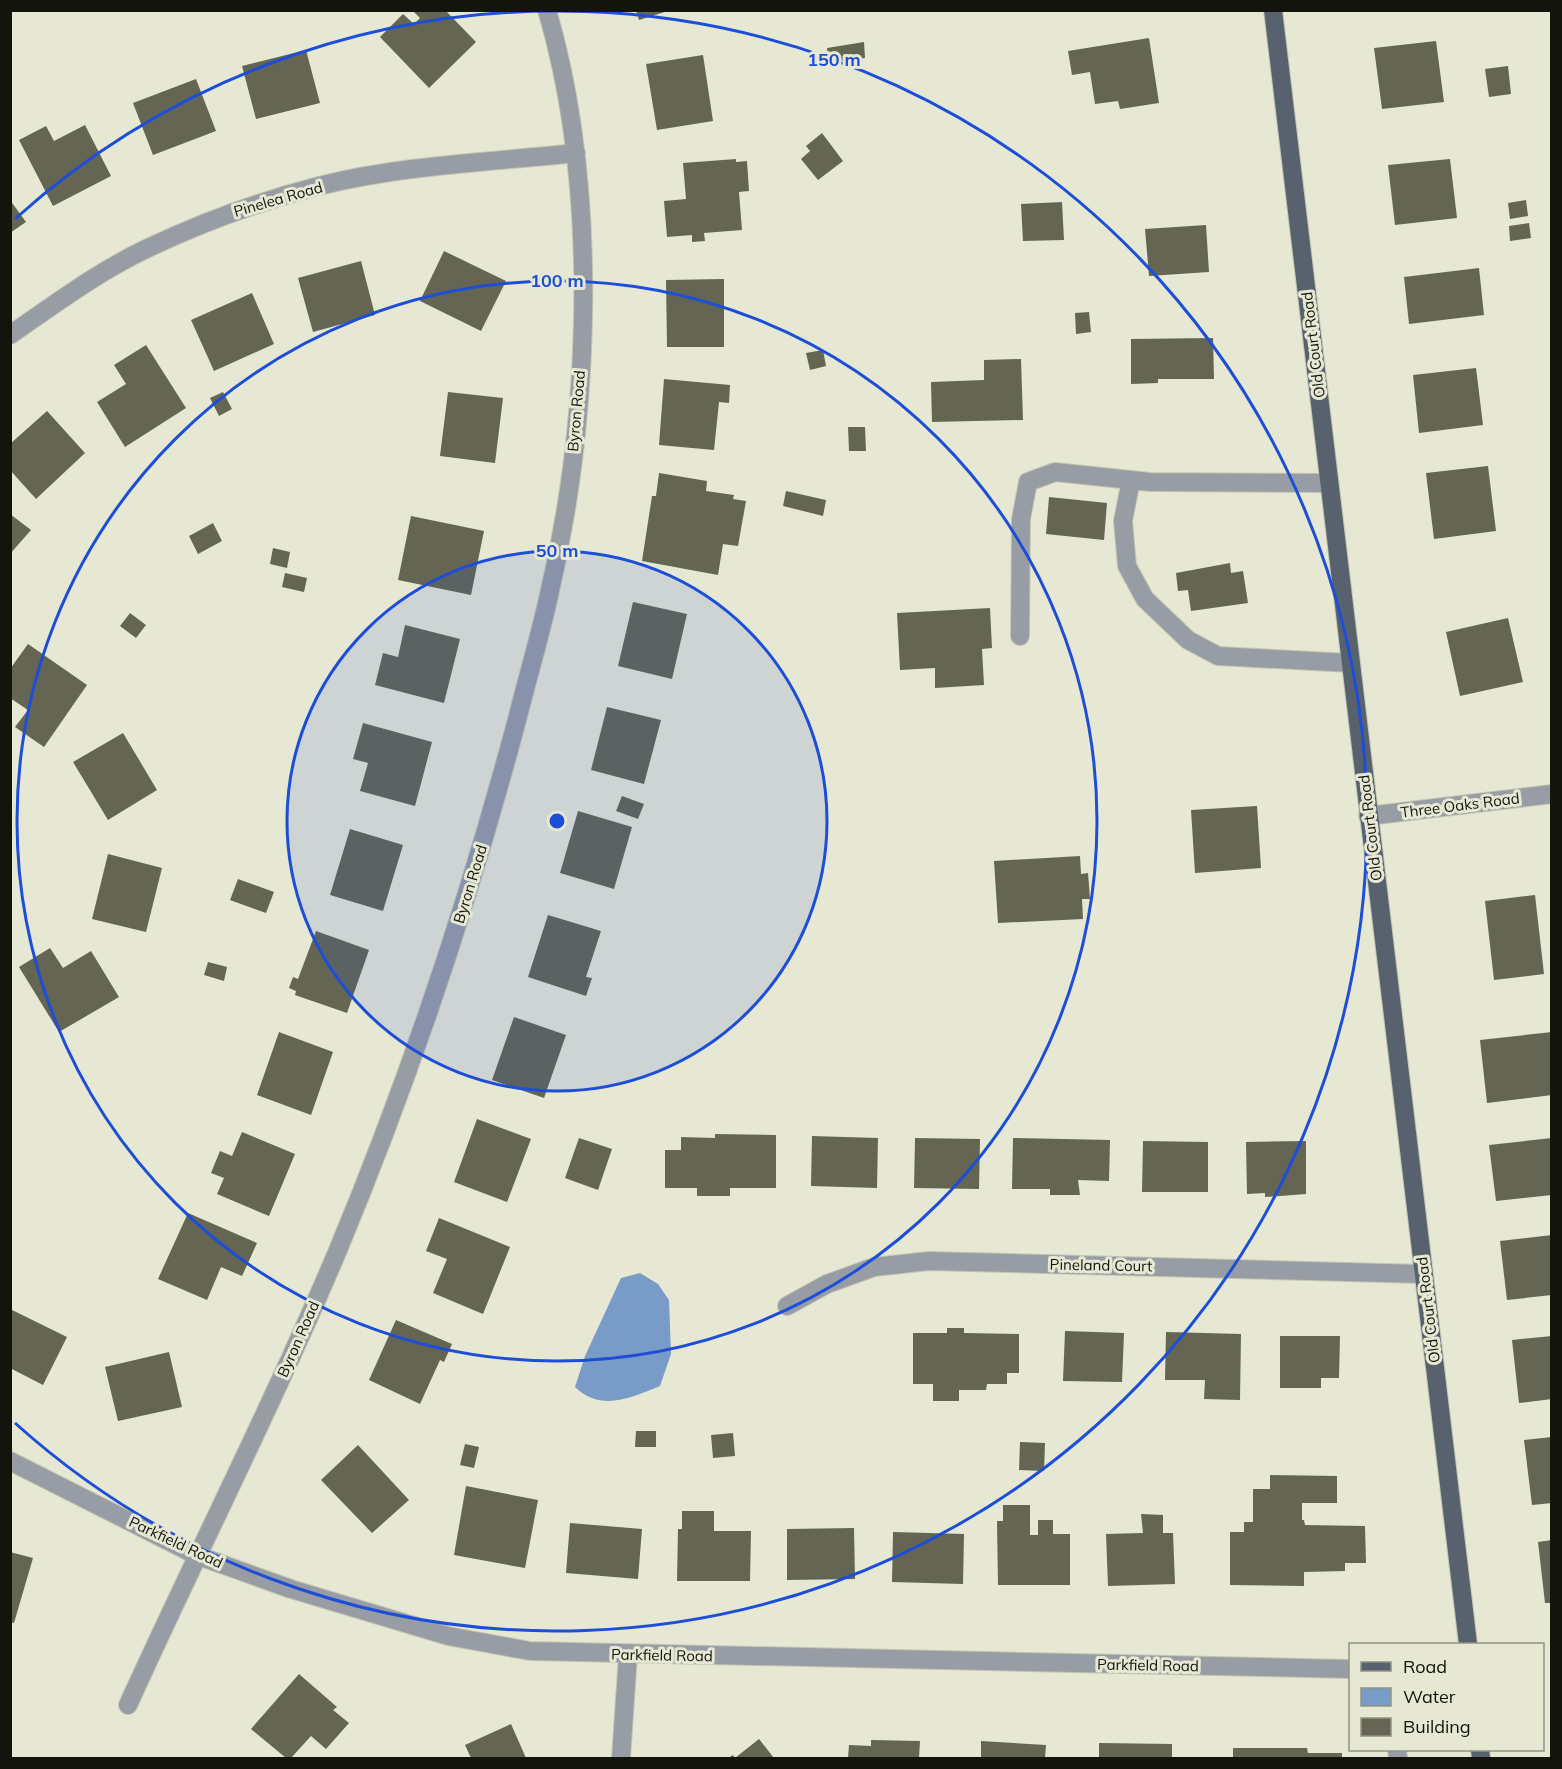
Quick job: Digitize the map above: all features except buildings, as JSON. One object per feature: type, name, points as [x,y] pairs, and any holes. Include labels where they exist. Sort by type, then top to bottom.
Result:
[{"type":"main road","name":"Old Court Road","points":[[1273,10],[1467,1643]]},
{"type":"street","name":"Byron Road","points":[[128,1705],[196,1555],[271,1399],[338,1249],[463,910],[504,769],[550,592],[572,464],[581,356],[583,241],[576,153],[563,63],[547,10]]},
{"type":"street","name":"Pinelea Road","points":[[10,335],[72,292],[147,248],[225,214],[320,186],[399,172],[576,153]]},
{"type":"street","points":[[1020,636],[1021,519],[1028,482],[1055,472],[1131,480],[1329,483]]},
{"type":"street","points":[[1131,480],[1123,521],[1127,566],[1144,599],[1188,640],[1218,656],[1350,663]]},
{"type":"street","name":"Three Oaks Road","points":[[1368,816],[1551,794]]},
{"type":"street","name":"Pineland Court","points":[[788,1306],[827,1284],[874,1267],[929,1261],[1423,1274]]},
{"type":"street","name":"Parkfield Road","points":[[10,1461],[196,1555],[291,1589],[448,1635],[530,1651],[628,1655],[1349,1669]]},
{"type":"street","points":[[621,1758],[628,1655]]},
{"type":"water","points":[[640,1273],[658,1284],[669,1300],[671,1354],[660,1386],[638,1395],[616,1400],[606,1401],[585,1395],[575,1387],[585,1356],[621,1278]]}]
